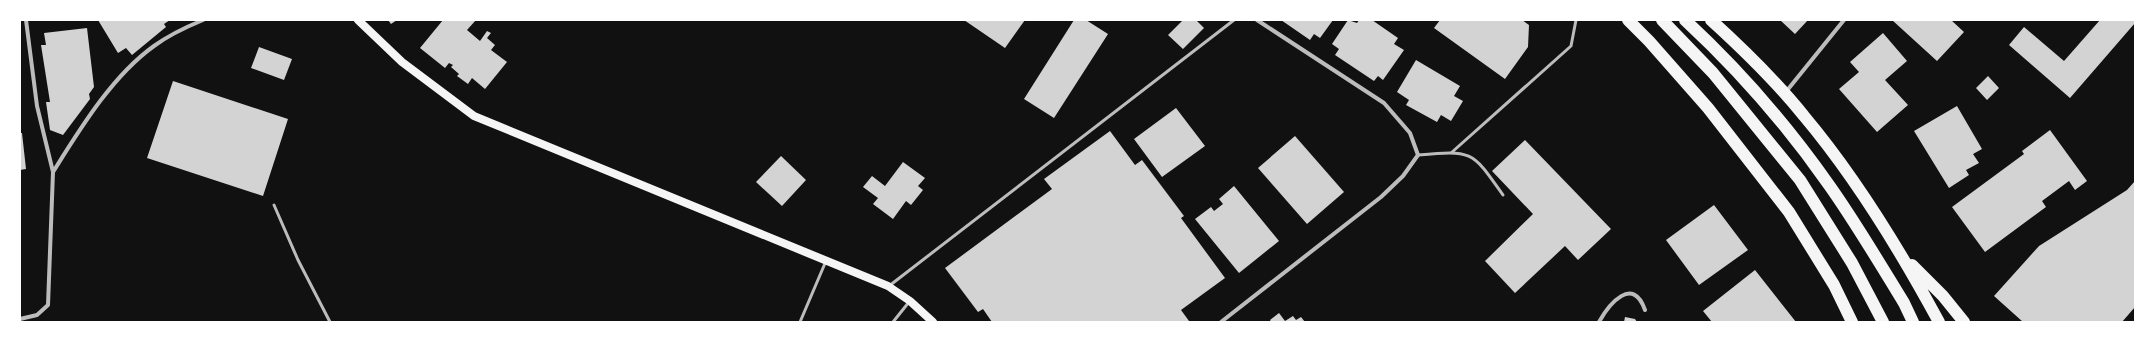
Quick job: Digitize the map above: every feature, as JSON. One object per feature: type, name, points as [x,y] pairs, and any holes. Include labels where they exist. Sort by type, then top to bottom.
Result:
[{"type":"highway","points":[[1628,20],[1649,41],[1708,108],[1790,212],[1834,286],[1852,322]]},
{"type":"highway","points":[[1662,20],[1713,73],[1800,180],[1852,263],[1883,322]]},
{"type":"highway","points":[[1686,20],[1739,72],[1786,128],[1833,190],[1904,303],[1913,322]]},
{"type":"highway","points":[[1711,20],[1785,93],[1842,166],[1902,255],[1939,322]]},
{"type":"highway","points":[[1902,255],[1943,296],[1964,322]]},
{"type":"main road","points":[[358,20],[402,62],[474,116],[888,286],[910,302],[933,322]]},
{"type":"street","points":[[20,319],[37,315],[48,305],[53,172],[37,106],[26,20]]},
{"type":"street","points":[[53,172],[80,128],[120,77],[136,62],[167,38],[203,20]]},
{"type":"street","points":[[1221,322],[1381,197],[1403,176],[1418,155],[1410,133],[1384,103],[1257,20]]},
{"type":"street","points":[[1785,93],[1844,20]]},
{"type":"street","points":[[1600,322],[1607,307],[1617,297],[1629,294],[1635,295],[1642,300],[1645,310]]},
{"type":"lane","points":[[888,286],[1234,20]]},
{"type":"lane","points":[[1451,153],[1570,46],[1576,20]]},
{"type":"lane","points":[[1418,155],[1451,153],[1472,156],[1482,164],[1503,195]]},
{"type":"lane","points":[[274,204],[298,260],[330,322]]},
{"type":"lane","points":[[800,322],[826,261]]},
{"type":"lane","points":[[893,322],[910,302]]},
{"type":"building","points":[[98,20],[170,20],[164,24],[166,27],[132,55],[126,48],[118,53]]},
{"type":"building","points":[[388,20],[397,20],[391,24]]},
{"type":"building","points":[[443,20],[476,20],[467,30],[480,41],[487,31],[491,33],[487,38],[495,45],[491,50],[507,62],[485,89],[472,78],[468,84],[457,76],[459,74],[451,67],[453,65],[449,63],[445,68],[420,48]]},
{"type":"building","points":[[964,20],[1025,20],[1005,48]]},
{"type":"building","points":[[1074,20],[1086,20],[1108,34],[1054,118],[1024,99]]},
{"type":"building","points":[[1183,20],[1196,20],[1204,28],[1183,49],[1168,35]]},
{"type":"building","points":[[1281,20],[1333,20],[1320,38],[1314,34],[1310,40]]},
{"type":"building","points":[[1348,20],[1357,23],[1359,20],[1372,20],[1398,38],[1394,44],[1404,50],[1383,80],[1378,76],[1374,81],[1335,55],[1339,49],[1332,44]]},
{"type":"building","points":[[1440,20],[1522,20],[1529,25],[1528,47],[1505,79],[1434,28]]},
{"type":"building","points":[[1780,20],[1808,20],[1795,34]]},
{"type":"building","points":[[1892,20],[1951,20],[1964,32],[1937,61]]},
{"type":"building","points":[[2100,20],[2135,20],[2135,23],[2070,98],[2009,45],[2024,27],[2064,61]]},
{"type":"building","points":[[87,28],[94,87],[89,94],[90,99],[63,135],[50,130],[46,102],[50,102],[41,45],[46,45],[44,33]]},
{"type":"building","points":[[1883,33],[1907,61],[1885,80],[1908,105],[1877,132],[1839,89],[1859,72],[1850,62]]},
{"type":"building","points":[[259,47],[292,59],[284,80],[251,68]]},
{"type":"building","points":[[1416,60],[1460,86],[1454,96],[1463,101],[1451,121],[1441,115],[1437,122],[1406,105],[1409,100],[1397,92]]},
{"type":"building","points":[[1988,76],[1999,88],[1987,100],[1976,88]]},
{"type":"building","points":[[173,81],[288,119],[263,196],[147,158]]},
{"type":"building","points":[[1957,106],[1982,149],[1973,154],[1979,163],[1966,170],[1969,175],[1949,188],[1914,131]]},
{"type":"building","points":[[1176,108],[1205,146],[1162,177],[1134,139]]},
{"type":"building","points":[[2050,130],[2087,181],[2075,190],[2069,181],[2042,201],[2046,207],[1985,252],[1952,207],[2024,154],[2022,151]]},
{"type":"building","points":[[1110,131],[1135,165],[1142,160],[1184,216],[1181,218],[1225,278],[1181,310],[1189,321],[1188,322],[992,322],[983,309],[978,312],[945,268],[1052,189],[1044,179]]},
{"type":"building","points":[[20,133],[22,133],[26,169],[20,170]]},
{"type":"building","points":[[1295,136],[1344,192],[1307,224],[1258,168]]},
{"type":"building","points":[[1525,140],[1611,229],[1578,260],[1565,246],[1515,293],[1485,261],[1533,214],[1492,171]]},
{"type":"building","points":[[781,156],[806,180],[782,206],[756,182]]},
{"type":"building","points":[[903,162],[925,178],[918,186],[923,190],[911,205],[906,201],[893,219],[873,204],[878,198],[863,187],[872,176],[885,186]]},
{"type":"building","points":[[2135,181],[2135,307],[2122,322],[2023,322],[1994,296],[2039,246],[2127,190]]},
{"type":"building","points":[[1234,186],[1279,241],[1239,273],[1195,219],[1211,207],[1214,211],[1223,204],[1219,199]]},
{"type":"building","points":[[1714,205],[1748,250],[1699,285],[1666,240]]},
{"type":"building","points":[[1755,270],[1796,322],[1712,322],[1703,311]]},
{"type":"building","points":[[1279,313],[1285,321],[1293,316],[1296,320],[1301,317],[1305,322],[1271,322],[1270,320]]},
{"type":"building","points":[[1625,317],[1635,319],[1637,322],[1624,322]]}]
